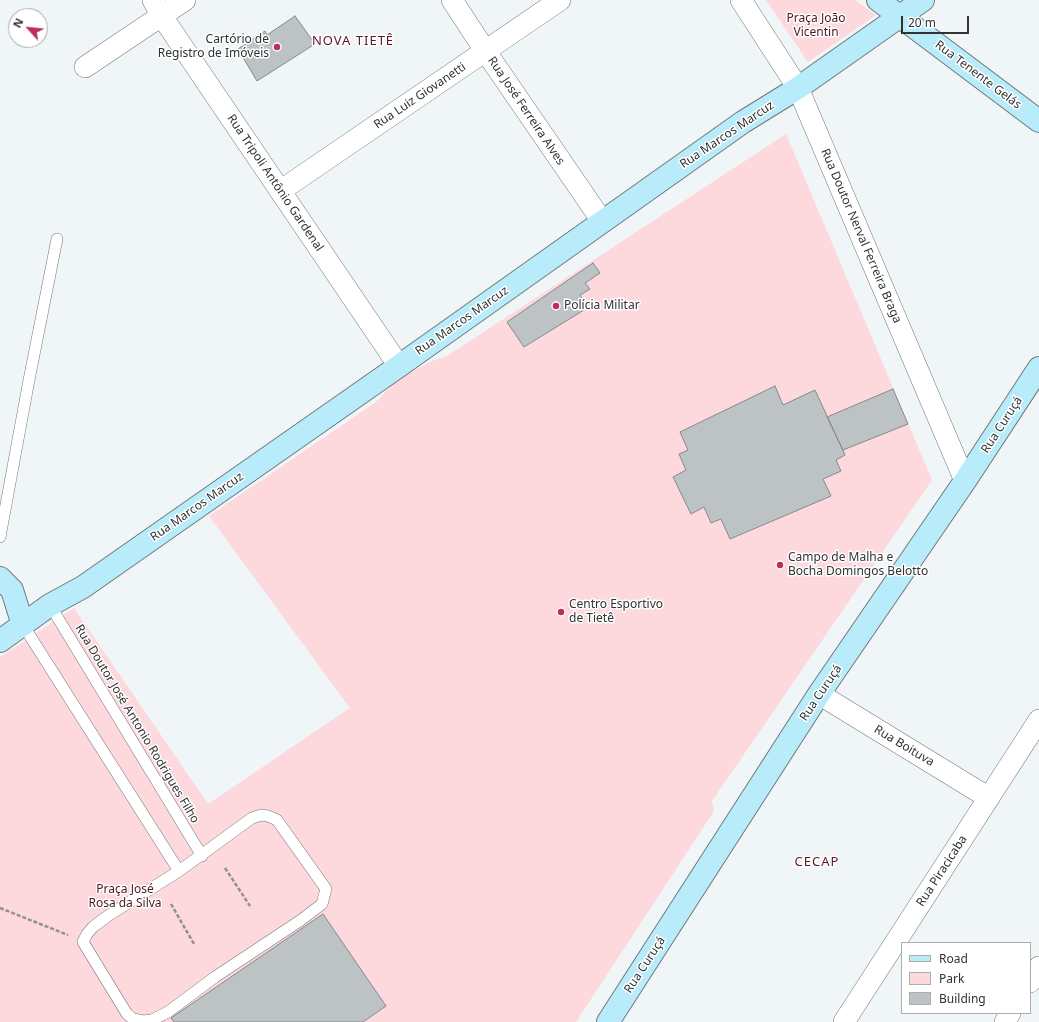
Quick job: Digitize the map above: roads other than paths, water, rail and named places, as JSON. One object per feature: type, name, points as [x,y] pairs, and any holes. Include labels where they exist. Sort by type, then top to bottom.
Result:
[{"type":"street","points":[[85,67],[157,8],[185,0]]},
{"type":"street","name":"Rua José Ferreira Alves","points":[[452,0],[602,221]]},
{"type":"street","name":"Rua Luiz Giovanetti","points":[[280,191],[486,52],[560,0]]},
{"type":"street","name":"Rua Doutor Nerval Ferreira Braga","points":[[741,0],[798,88],[965,481]]},
{"type":"street","name":"Rua Tenente Gelás","points":[[878,0],[1039,121]]},
{"type":"street","name":"Rua Marcos Marcuz","points":[[0,641],[50,605],[82,587],[399,366],[743,122],[798,88],[923,0]]},
{"type":"street","name":"Rua Tripoli Antônio Gardenal","points":[[157,8],[399,366]]},
{"type":"street","name":"Rua Curuçá","points":[[608,1022],[819,694],[965,481],[1039,368]]},
{"type":"street","points":[[6,584],[50,605]]},
{"type":"street","points":[[6,584],[23,624]]},
{"type":"street","name":"Rua Boituva","points":[[819,694],[989,798]]},
{"type":"street","name":"Rua Piracicaba","points":[[844,1022],[1039,720]]},
{"type":"street","points":[[1031,980],[1039,967]]},
{"type":"lane","points":[[0,537],[57,239]]},
{"type":"lane","name":"Rua Doutor José Antonio Rodrigues Filho","points":[[50,605],[202,856]]},
{"type":"lane","points":[[23,624],[179,871]]},
{"type":"lane","points":[[261,815],[268,816],[277,820],[326,889],[325,897],[322,904],[301,920],[214,977],[168,1012],[152,1020],[142,1021],[133,1019],[127,1014],[84,942],[87,934],[93,927],[109,915],[202,856],[252,818],[261,815]]},
{"type":"place","name":"Cartório de Registro de Imóveis","points":[[277,47]]},
{"type":"place","name":"Polícia Militar","points":[[556,306]]},
{"type":"place","name":"Campo de Malha e Bocha Domingos Belotto","points":[[780,565]]},
{"type":"place","name":"Centro Esportivo de Tietê","points":[[561,612]]},
{"type":"district","name":"NOVA TIETÊ","points":[[353,41]]},
{"type":"district","name":"CECAP","points":[[817,862]]},
{"type":"park label","name":"Praça João Vicentin","points":[[816,26]]},
{"type":"park label","name":"Praça José Rosa da Silva","points":[[125,897]]}]
